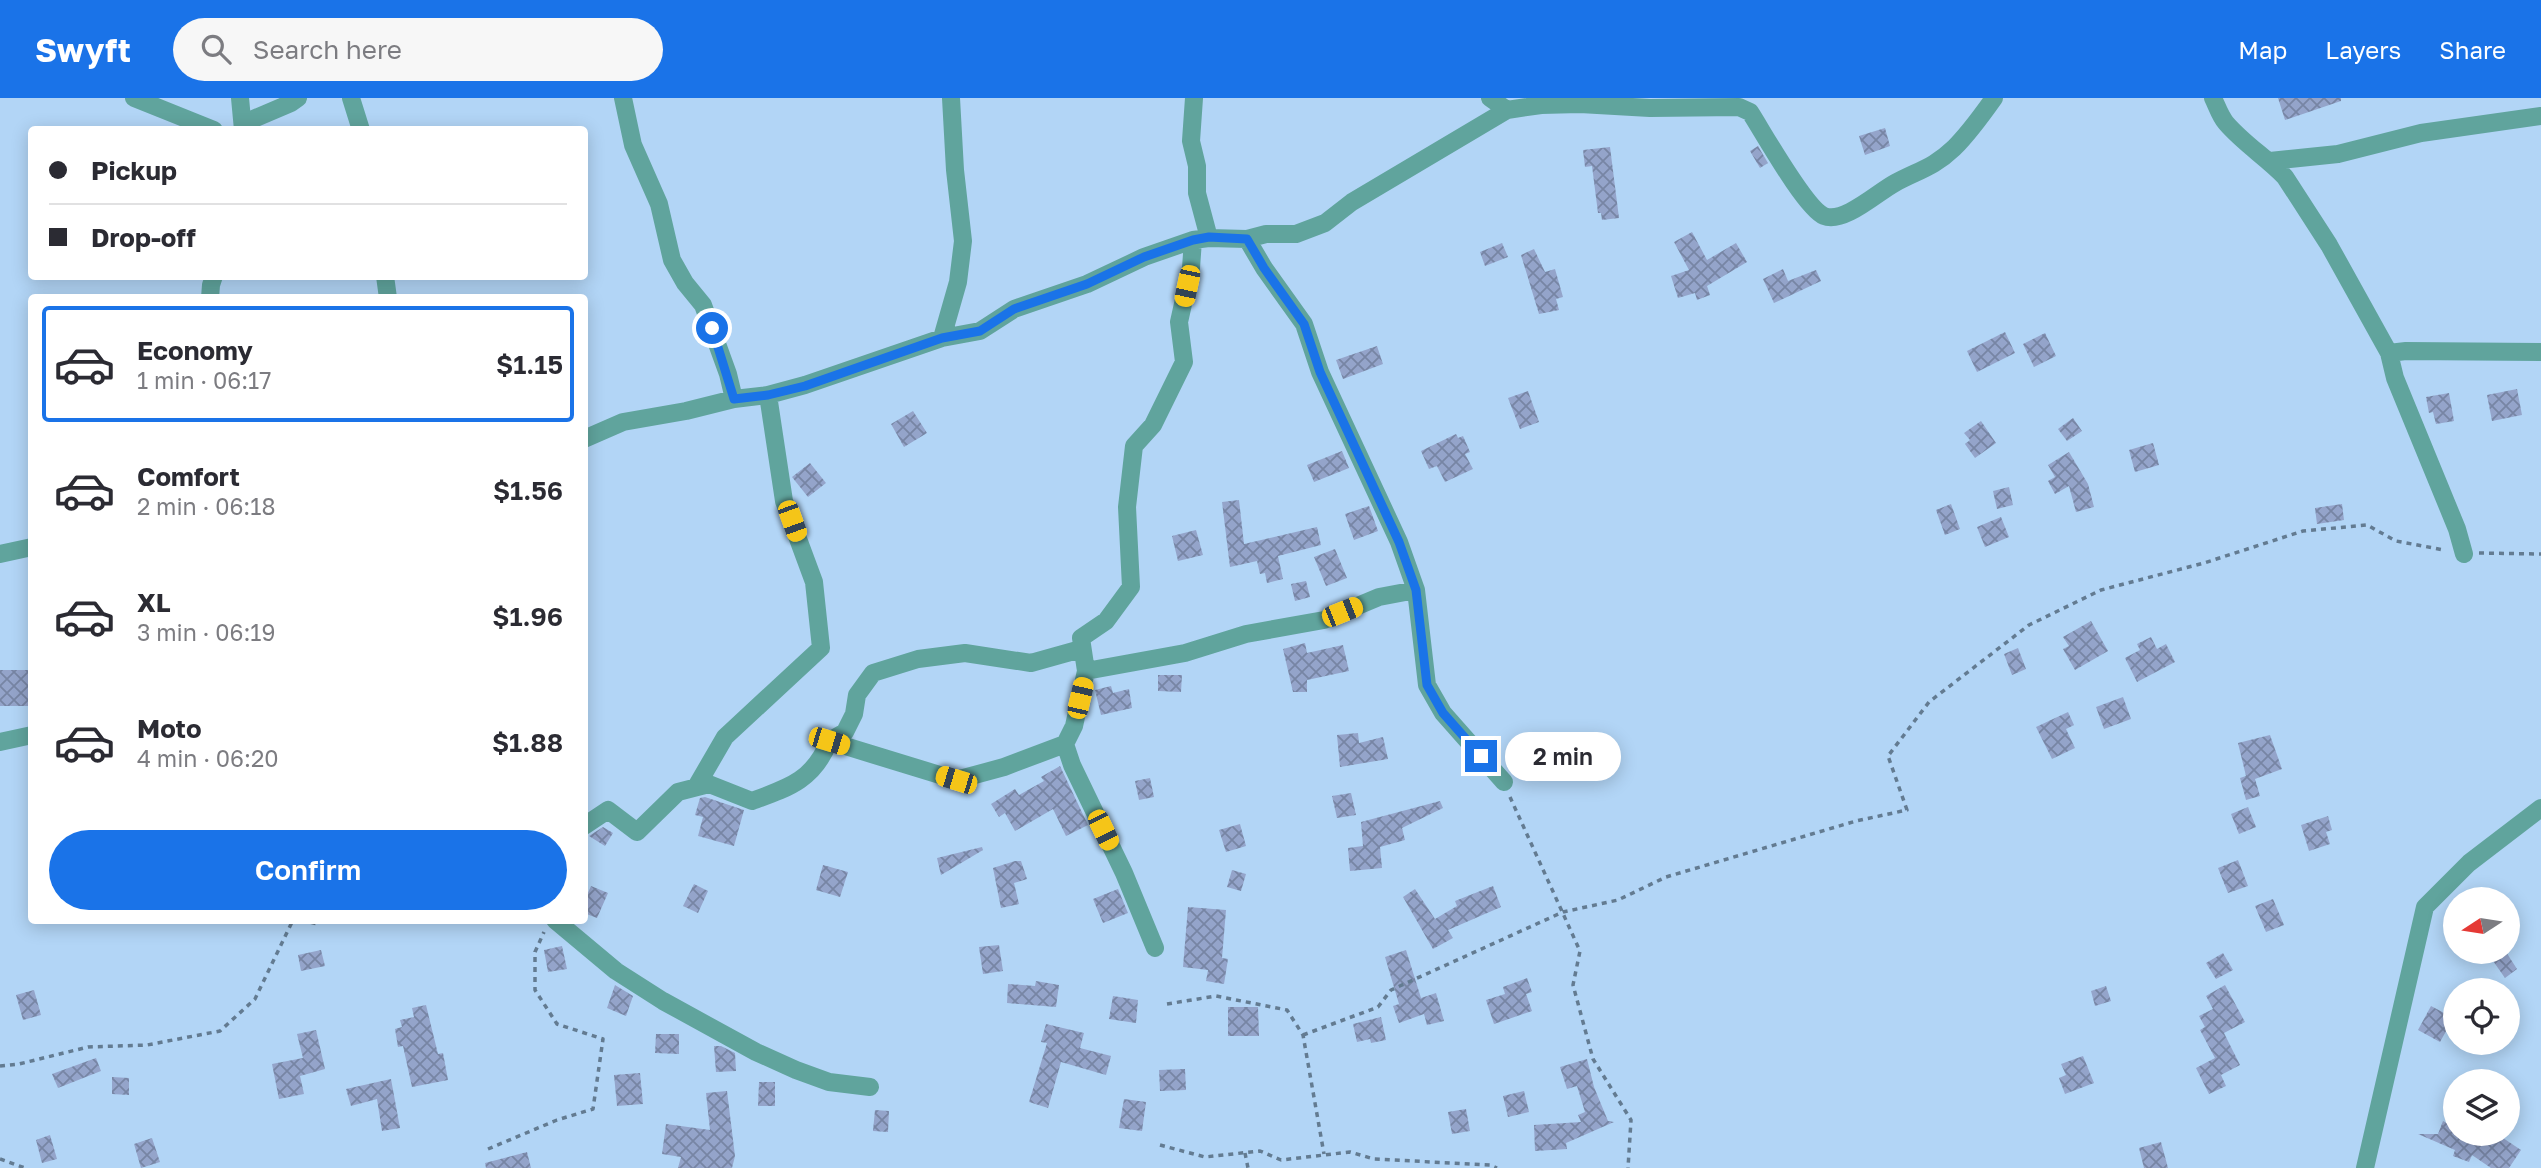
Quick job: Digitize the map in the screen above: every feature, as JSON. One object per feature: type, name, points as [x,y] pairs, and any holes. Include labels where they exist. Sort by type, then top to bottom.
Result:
[{"type":"street","points":[[134,98],[204,126]]},
{"type":"street","points":[[240,98],[243,126],[298,98]]},
{"type":"street","points":[[351,98],[360,126]]},
{"type":"street","points":[[623,98],[633,145],[659,204],[672,260],[685,283],[703,305],[728,374],[734,399]]},
{"type":"street","points":[[942,338],[958,282],[963,241],[951,98]]},
{"type":"street","points":[[829,741],[956,780],[1004,767],[1065,744],[1074,726],[1086,671],[1081,638],[1106,621],[1131,587],[1127,507],[1134,446],[1153,425],[1184,362],[1179,322],[1191,268],[1201,239],[1197,166],[1191,141],[1194,98]]},
{"type":"street","points":[[1490,98],[1507,110]]},
{"type":"street","points":[[588,437],[622,422],[805,386],[942,338],[980,331],[1014,309],[1087,284],[1144,257],[1201,239],[1247,239],[1266,234],[1296,234],[1325,223],[1352,202],[1507,110],[1541,105],[1580,104],[1650,108],[1702,102],[1739,107],[1750,112],[1808,202],[1824,216],[1837,216],[1852,211],[1894,183],[1928,169],[1954,148],[1994,98]]},
{"type":"street","points":[[2213,98],[2224,121],[2285,177],[2329,245],[2389,353],[2395,378],[2465,554]]},
{"type":"street","points":[[2270,161],[2338,154],[2421,133],[2541,116]]},
{"type":"street","points":[[1247,239],[1304,324],[1320,372],[1399,542],[1416,590],[1427,685],[1443,713],[1504,782]]},
{"type":"street","points":[[2389,353],[2541,352]]},
{"type":"street","points":[[696,788],[725,737],[821,648],[814,582],[784,501],[768,395]]},
{"type":"street","points":[[0,554],[28,548]]},
{"type":"street","points":[[1086,671],[1185,653],[1245,634],[1324,620],[1380,597],[1416,590]]},
{"type":"street","points":[[588,823],[608,810],[637,832],[678,792],[709,784],[752,801],[797,784],[824,754],[829,741],[845,732],[854,714],[857,695],[873,673],[918,659],[965,653],[1031,663],[1081,649]]},
{"type":"street","points":[[0,742],[28,736]]},
{"type":"street","points":[[1065,744],[1155,948]]},
{"type":"street","points":[[2365,1168],[2425,907],[2469,863],[2541,808]]},
{"type":"street","points":[[550,926],[663,1000],[756,1052],[829,1082],[870,1087]]},
{"type":"path","points":[[1303,1035],[1378,1007],[1391,990],[1563,912],[1618,900],[1667,877],[1856,821],[1907,810],[1888,756],[1929,702],[2029,625],[2101,590],[2204,563],[2303,531],[2367,525],[2396,541],[2465,554],[2541,554]]},
{"type":"path","points":[[1504,782],[1580,951],[1573,985],[1593,1059],[1631,1120],[1628,1168]]},
{"type":"path","points":[[0,1066],[88,1047],[148,1045],[220,1031],[255,999],[291,924]]},
{"type":"path","points":[[488,1149],[557,1120],[593,1109],[603,1039],[557,1024],[535,990],[535,952],[550,926]]},
{"type":"path","points":[[1167,1004],[1216,996],[1287,1010],[1303,1035],[1324,1154]]},
{"type":"path","points":[[1160,1145],[1205,1157],[1260,1151],[1281,1160],[1350,1152],[1374,1159],[1409,1159],[1490,1165],[1497,1168]]},
{"type":"path","points":[[1245,1152],[1248,1168]]},
{"type":"path","points":[[0,1159],[25,1168]]},
{"type":"building","points":[[2278,98],[2341,98],[2341,101],[2285,120]]},
{"type":"building","points":[[1885,128],[1890,146],[1865,155],[1859,136]]},
{"type":"building","points":[[1758,146],[1768,163],[1760,168],[1750,151]]},
{"type":"building","points":[[1610,147],[1619,218],[1602,220],[1601,213],[1598,213],[1592,166],[1585,167],[1583,150]]},
{"type":"building","points":[[1692,232],[1707,260],[1736,243],[1747,262],[1707,286],[1710,295],[1697,300],[1695,293],[1678,298],[1671,276],[1689,270],[1674,242]]},
{"type":"building","points":[[1502,243],[1508,257],[1485,266],[1480,252]]},
{"type":"building","points":[[1534,249],[1545,272],[1555,269],[1563,297],[1556,299],[1559,310],[1539,314],[1521,255]]},
{"type":"building","points":[[1783,269],[1788,281],[1816,270],[1821,281],[1774,303],[1763,279]]},
{"type":"building","points":[[2005,332],[2015,353],[1977,372],[1967,351]]},
{"type":"building","points":[[2045,333],[2056,356],[2034,367],[2023,344]]},
{"type":"building","points":[[1377,346],[1383,364],[1343,379],[1336,360]]},
{"type":"building","points":[[2517,389],[2522,415],[2492,421],[2487,395]]},
{"type":"building","points":[[1528,391],[1539,422],[1520,429],[1508,398]]},
{"type":"building","points":[[2449,393],[2454,421],[2436,424],[2433,412],[2429,413],[2426,397]]},
{"type":"building","points":[[913,411],[927,433],[904,447],[891,424]]},
{"type":"building","points":[[2073,418],[2082,431],[2067,441],[2058,429]]},
{"type":"building","points":[[1981,421],[1996,443],[1975,458],[1965,444],[1970,440],[1964,433]]},
{"type":"building","points":[[1456,434],[1458,438],[1463,436],[1470,452],[1465,454],[1473,469],[1445,482],[1437,466],[1429,469],[1421,451]]},
{"type":"building","points":[[2153,443],[2159,465],[2135,472],[2129,450]]},
{"type":"building","points":[[1342,451],[1349,468],[1314,482],[1307,465]]},
{"type":"building","points":[[2069,452],[2088,484],[2094,507],[2076,512],[2069,486],[2055,494],[2048,481],[2055,477],[2048,465]]},
{"type":"building","points":[[810,463],[826,483],[808,497],[792,477]]},
{"type":"building","points":[[2009,487],[2013,505],[1997,509],[1993,491]]},
{"type":"building","points":[[1239,500],[1244,544],[1317,527],[1321,545],[1278,556],[1283,579],[1267,583],[1265,573],[1260,574],[1257,561],[1230,567],[1222,502]]},
{"type":"building","points":[[1951,504],[1960,529],[1945,535],[1936,510]]},
{"type":"building","points":[[2342,504],[2344,520],[2317,524],[2315,508]]},
{"type":"building","points":[[1369,506],[1378,531],[1354,540],[1345,514]]},
{"type":"building","points":[[2001,517],[2009,537],[1985,547],[1977,527]]},
{"type":"building","points":[[1196,530],[1203,555],[1178,561],[1172,536]]},
{"type":"building","points":[[1335,549],[1347,578],[1326,586],[1314,557]]},
{"type":"building","points":[[1306,581],[1310,597],[1295,601],[1291,584]]},
{"type":"building","points":[[2091,621],[2108,651],[2075,670],[2063,649],[2069,646],[2063,637]]},
{"type":"building","points":[[2151,637],[2157,649],[2166,644],[2175,662],[2137,682],[2125,658],[2140,650],[2137,644]]},
{"type":"building","points":[[1305,643],[1307,653],[1343,645],[1349,671],[1307,680],[1307,692],[1293,692],[1283,649]]},
{"type":"building","points":[[2018,648],[2026,669],[2012,675],[2004,654]]},
{"type":"building","points":[[0,670],[28,670],[28,706],[0,706]]},
{"type":"building","points":[[1158,675],[1182,675],[1181,692],[1158,691]]},
{"type":"building","points":[[1111,686],[1113,693],[1129,689],[1132,708],[1101,715],[1095,690]]},
{"type":"building","points":[[2123,697],[2131,719],[2104,729],[2096,707]]},
{"type":"building","points":[[2068,712],[2074,725],[2066,729],[2075,748],[2052,759],[2036,727]]},
{"type":"building","points":[[1358,733],[1359,743],[1383,737],[1388,759],[1340,767],[1337,735]]},
{"type":"building","points":[[2270,735],[2282,769],[2255,779],[2260,796],[2246,800],[2240,778],[2246,776],[2238,743]]},
{"type":"building","points":[[1060,766],[1088,825],[1066,836],[1053,809],[1015,831],[1005,813],[999,817],[991,804],[1015,789],[1019,795],[1044,781],[1041,777]]},
{"type":"building","points":[[1150,778],[1154,797],[1139,800],[1135,781]]},
{"type":"building","points":[[1351,793],[1356,815],[1337,818],[1332,796]]},
{"type":"building","points":[[705,797],[744,810],[734,846],[698,836],[703,817],[695,815],[700,798]]},
{"type":"building","points":[[1440,801],[1443,808],[1402,828],[1405,840],[1380,847],[1382,868],[1350,871],[1348,848],[1363,846],[1361,822]]},
{"type":"building","points":[[2248,807],[2256,827],[2239,834],[2231,814]]},
{"type":"building","points":[[2328,816],[2332,830],[2326,832],[2330,844],[2309,851],[2301,825]]},
{"type":"building","points":[[1240,824],[1246,846],[1226,852],[1219,830]]},
{"type":"building","points":[[603,827],[613,833],[605,846],[589,836]]},
{"type":"building","points":[[982,847],[983,850],[941,875],[937,858]]},
{"type":"building","points":[[2238,860],[2248,886],[2228,893],[2218,868]]},
{"type":"building","points":[[1021,861],[1027,879],[1014,883],[1019,904],[1001,908],[993,868]]},
{"type":"building","points":[[823,865],[848,872],[840,897],[816,890]]},
{"type":"building","points":[[1232,870],[1246,874],[1241,891],[1227,887]]},
{"type":"building","points":[[694,884],[708,891],[698,913],[683,906]]},
{"type":"building","points":[[591,886],[608,893],[597,918],[588,915],[588,893]]},
{"type":"building","points":[[1493,886],[1501,907],[1448,930],[1453,938],[1433,949],[1403,897],[1415,889],[1435,919],[1457,906],[1455,901]]},
{"type":"building","points":[[1118,889],[1128,913],[1103,923],[1093,899]]},
{"type":"building","points":[[2273,899],[2284,925],[2266,932],[2255,906]]},
{"type":"building","points":[[1188,907],[1226,910],[1222,958],[1228,959],[1224,984],[1206,981],[1208,970],[1183,967]]},
{"type":"building","points":[[999,945],[1003,971],[983,974],[979,947]]},
{"type":"building","points":[[562,946],[567,969],[548,972],[544,950]]},
{"type":"building","points":[[321,950],[325,966],[301,971],[298,955]]},
{"type":"building","points":[[1406,950],[1421,998],[1436,993],[1444,1021],[1427,1025],[1424,1014],[1399,1023],[1393,1006],[1399,1004],[1385,957]]},
{"type":"building","points":[[2223,953],[2233,970],[2216,979],[2206,963]]},
{"type":"building","points":[[2495,964],[2514,964],[2517,969],[2505,978]]},
{"type":"building","points":[[1527,978],[1532,992],[1526,994],[1532,1011],[1494,1024],[1486,1000],[1505,994],[1503,987]]},
{"type":"building","points":[[1036,981],[1059,985],[1056,1007],[1007,1003],[1008,984],[1035,986]]},
{"type":"building","points":[[615,985],[633,996],[626,1016],[607,1008]]},
{"type":"building","points":[[2225,985],[2245,1022],[2224,1033],[2240,1065],[2221,1075],[2226,1086],[2209,1094],[2196,1068],[2215,1058],[2200,1030],[2205,1027],[2199,1016],[2213,1009],[2206,996]]},
{"type":"building","points":[[2106,986],[2111,1001],[2095,1006],[2091,991]]},
{"type":"building","points":[[34,990],[41,1015],[23,1020],[16,995]]},
{"type":"building","points":[[1113,996],[1138,1000],[1136,1023],[1109,1019]]},
{"type":"building","points":[[426,1005],[438,1054],[443,1053],[448,1080],[412,1087],[403,1046],[398,1047],[395,1029],[402,1027],[400,1020],[414,1017],[412,1008]]},
{"type":"building","points":[[2431,1006],[2443,1012],[2443,1037],[2440,1042],[2418,1030]]},
{"type":"building","points":[[1228,1007],[1258,1007],[1259,1036],[1228,1036]]},
{"type":"building","points":[[1381,1017],[1386,1040],[1357,1042],[1353,1024]]},
{"type":"building","points":[[1046,1024],[1084,1033],[1080,1048],[1111,1056],[1106,1075],[1061,1062],[1048,1108],[1029,1102],[1047,1043],[1041,1042]]},
{"type":"building","points":[[316,1030],[325,1069],[300,1076],[304,1094],[279,1099],[272,1064],[303,1058],[297,1034]]},
{"type":"building","points":[[656,1034],[679,1034],[679,1054],[655,1053]]},
{"type":"building","points":[[714,1046],[721,1046],[735,1053],[736,1071],[716,1072]]},
{"type":"building","points":[[2083,1056],[2094,1083],[2065,1094],[2059,1078],[2066,1075],[2061,1064]]},
{"type":"building","points":[[96,1058],[101,1071],[58,1088],[52,1074]]},
{"type":"building","points":[[1587,1059],[1594,1087],[1608,1121],[1614,1122],[1566,1143],[1567,1149],[1535,1151],[1534,1125],[1581,1122],[1578,1115],[1585,1112],[1577,1086],[1567,1089],[1560,1067]]},
{"type":"building","points":[[1185,1069],[1186,1090],[1160,1091],[1159,1070]]},
{"type":"building","points":[[640,1073],[643,1104],[617,1106],[614,1075]]},
{"type":"building","points":[[112,1077],[129,1078],[129,1095],[112,1094]]},
{"type":"building","points":[[391,1079],[400,1128],[382,1131],[377,1099],[351,1106],[346,1089]]},
{"type":"building","points":[[759,1082],[775,1082],[775,1106],[758,1106]]},
{"type":"building","points":[[727,1091],[735,1156],[732,1168],[678,1168],[681,1157],[662,1154],[666,1124],[710,1130],[706,1093]]},
{"type":"building","points":[[1524,1091],[1529,1112],[1508,1117],[1503,1096]]},
{"type":"building","points":[[1124,1099],[1146,1102],[1142,1131],[1119,1128]]},
{"type":"building","points":[[1466,1109],[1470,1131],[1452,1134],[1448,1112]]},
{"type":"building","points":[[875,1110],[889,1111],[888,1132],[873,1131]]},
{"type":"building","points":[[2443,1121],[2443,1145],[2418,1134],[2438,1134]]},
{"type":"building","points":[[50,1135],[57,1159],[42,1163],[36,1140]]},
{"type":"building","points":[[152,1138],[160,1162],[141,1168],[134,1144]]},
{"type":"building","points":[[2161,1142],[2168,1168],[2144,1168],[2139,1148]]},
{"type":"building","points":[[2446,1146],[2515,1146],[2521,1150],[2509,1168],[2491,1168],[2472,1155],[2469,1162],[2453,1156],[2455,1150]]},
{"type":"building","points":[[527,1152],[531,1168],[486,1168],[485,1163]]},
{"type":"route","points":[[712,328],[734,399],[768,395],[805,386],[942,338],[980,331],[1014,309],[1087,284],[1144,257],[1193,240],[1209,237],[1247,239],[1304,324],[1320,372],[1399,542],[1416,590],[1427,685],[1443,713],[1481,756]]}]
